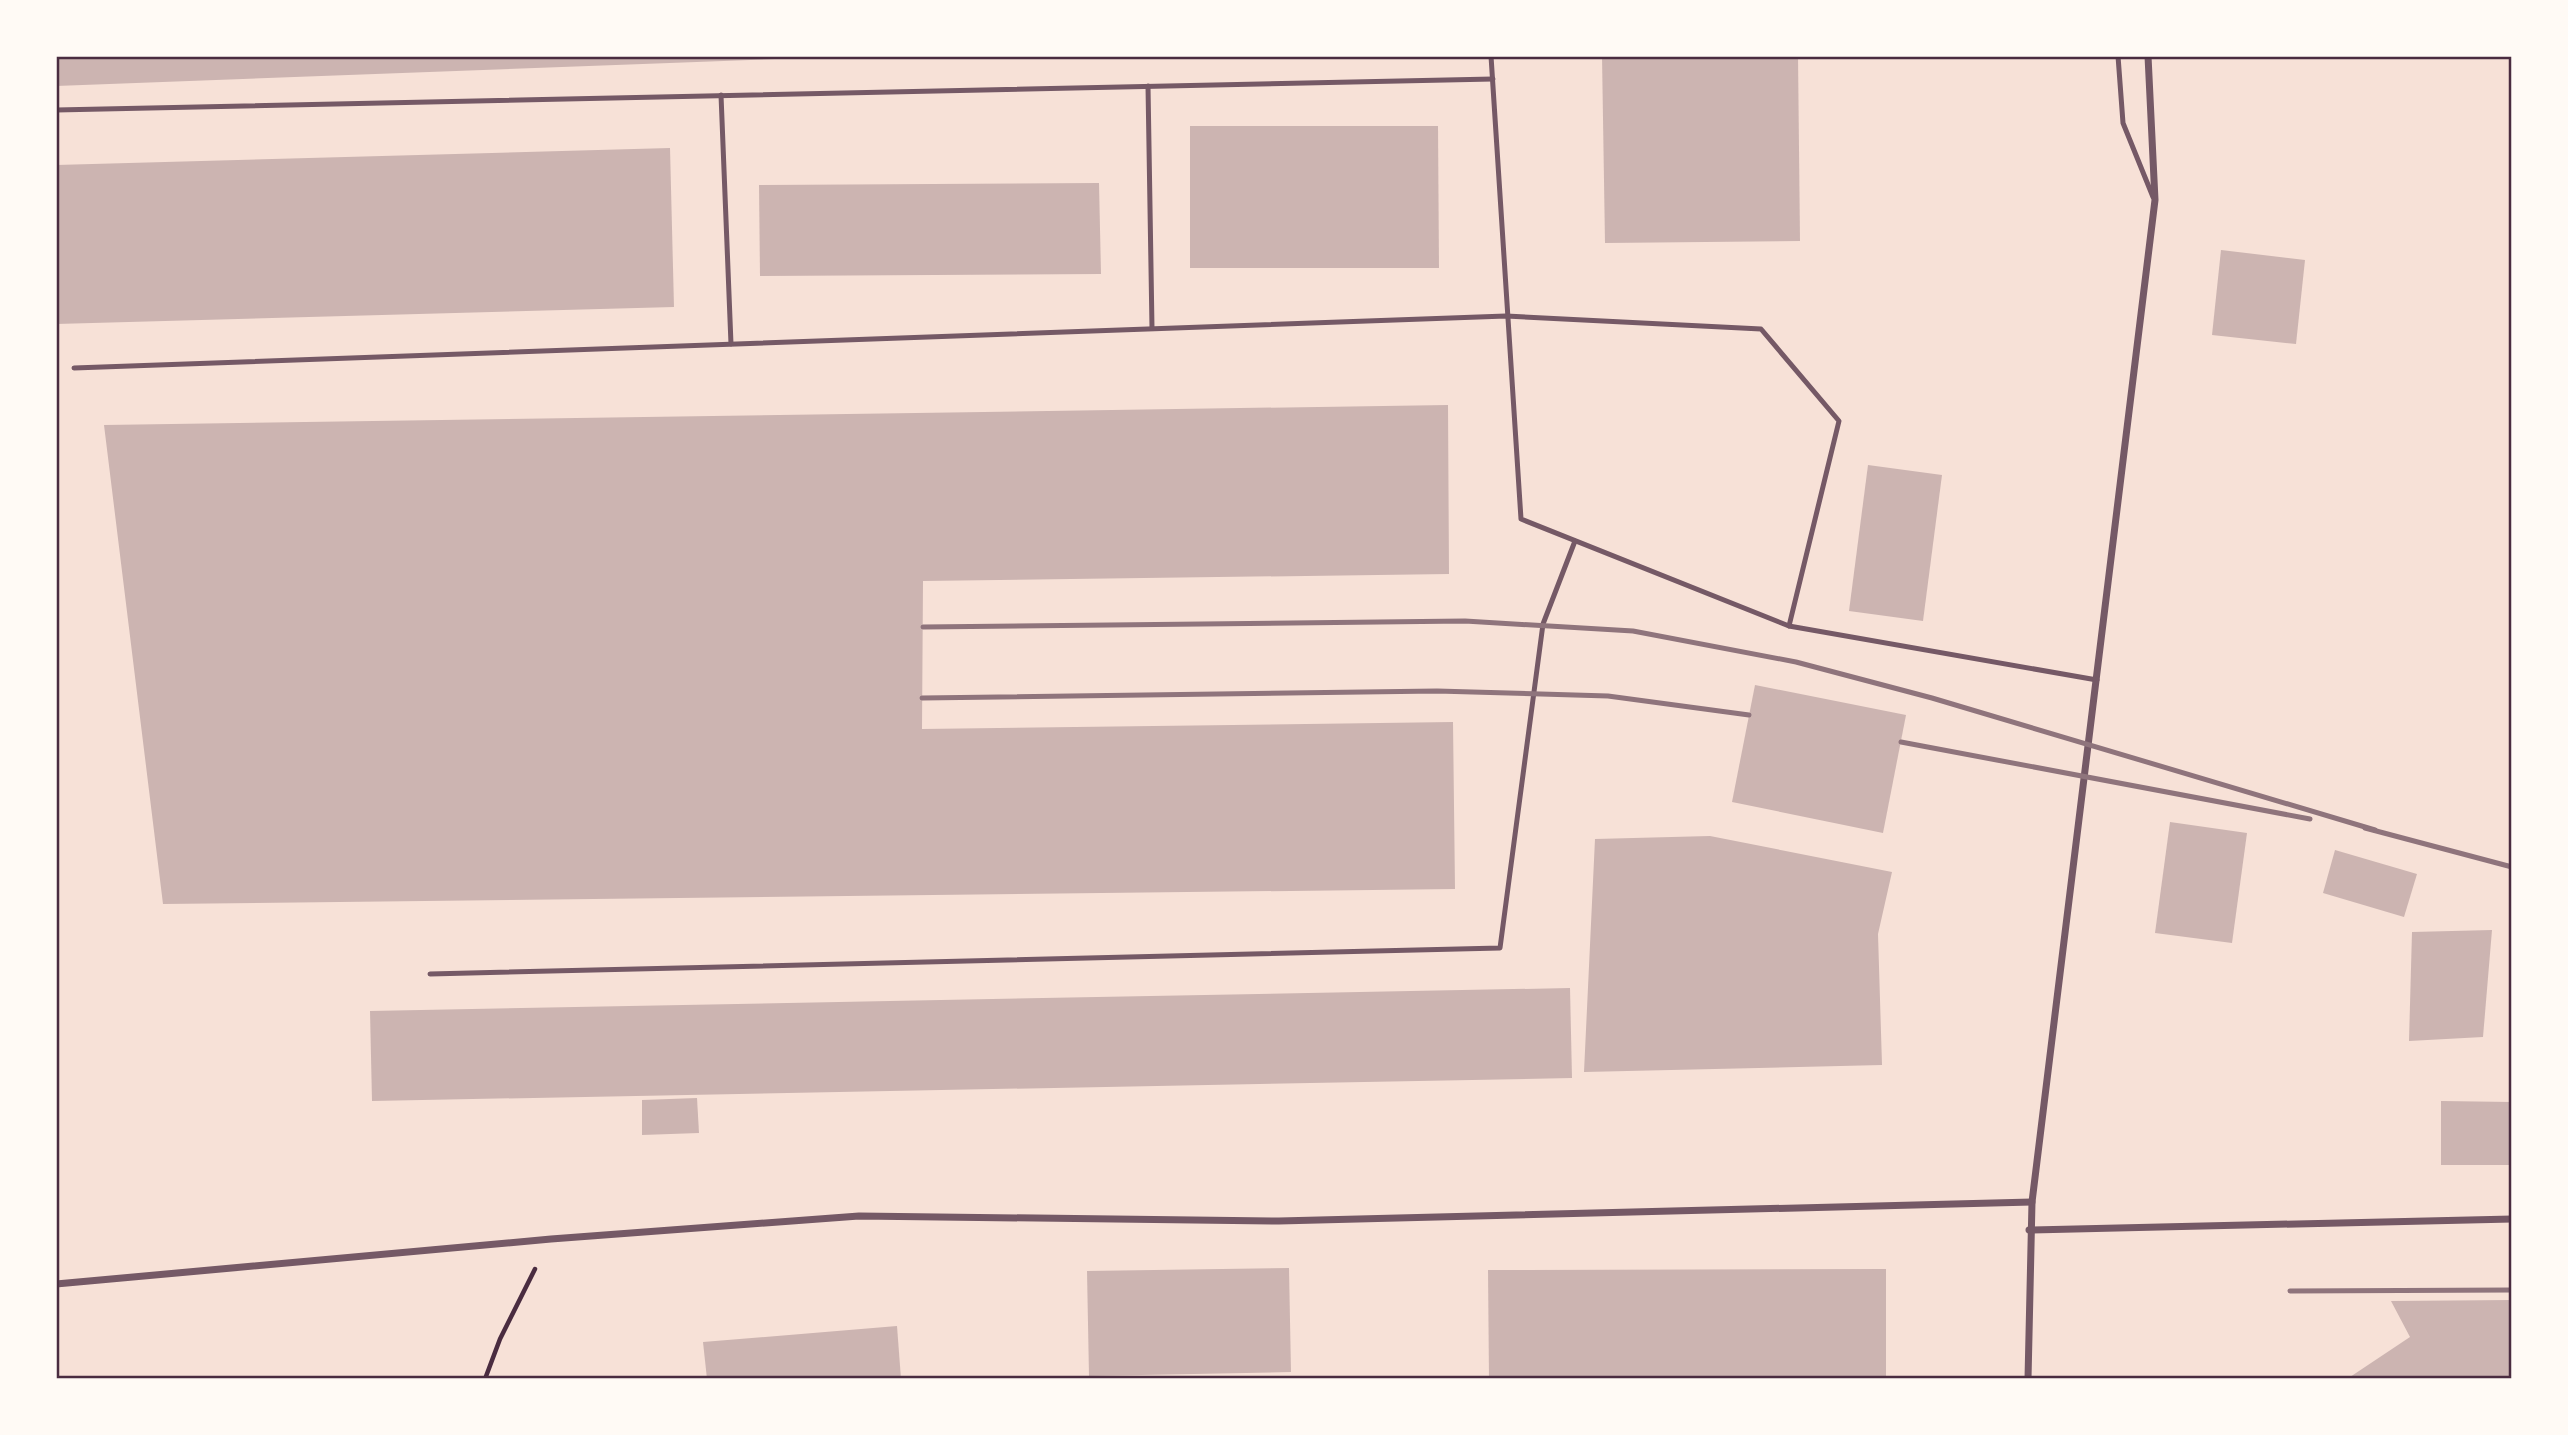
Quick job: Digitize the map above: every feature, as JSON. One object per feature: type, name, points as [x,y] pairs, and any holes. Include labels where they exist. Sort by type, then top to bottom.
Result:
[{"type":"street","points":[[2028,1379],[2029,1230],[2032,1202],[2155,200],[2148,56]]},
{"type":"street","points":[[56,1284],[551,1238],[859,1216],[1279,1221],[2032,1202]]},
{"type":"street","points":[[2029,1230],[2512,1219]]},
{"type":"lane","points":[[1491,56],[1521,519],[1789,626],[2097,680]]},
{"type":"lane","points":[[2118,56],[2123,123],[2155,200]]},
{"type":"lane","points":[[56,110],[1493,79]]},
{"type":"lane","points":[[1148,86],[1152,328]]},
{"type":"lane","points":[[721,95],[730,344]]},
{"type":"lane","points":[[74,368],[1506,316],[1761,329],[1839,421],[1789,626]]},
{"type":"lane","points":[[430,974],[1500,948],[1543,624],[1575,541]]},
{"type":"path","points":[[485,1379],[500,1339],[551,1238]]},
{"type":"building","points":[[56,56],[801,56],[801,58],[56,86]]},
{"type":"building","points":[[1602,56],[1798,56],[1800,241],[1605,243]]},
{"type":"building","points":[[1190,126],[1438,126],[1439,268],[1190,268]]},
{"type":"building","points":[[670,148],[674,307],[56,324],[56,165]]},
{"type":"building","points":[[1099,183],[1101,274],[760,276],[759,185]]},
{"type":"building","points":[[2221,250],[2305,260],[2296,344],[2212,335]]},
{"type":"building","points":[[1448,405],[1449,574],[923,581],[922,729],[1453,722],[1455,889],[163,904],[104,425]]},
{"type":"building","points":[[1868,465],[1942,475],[1923,621],[1849,611]]},
{"type":"building","points":[[1755,685],[1906,715],[1883,833],[1732,802]]},
{"type":"building","points":[[2170,822],[2247,833],[2232,943],[2155,933]]},
{"type":"building","points":[[1710,836],[1892,872],[1878,934],[1882,1065],[1584,1072],[1595,839]]},
{"type":"building","points":[[2335,850],[2417,874],[2404,917],[2323,893]]},
{"type":"building","points":[[2492,930],[2483,1037],[2409,1041],[2412,932]]},
{"type":"building","points":[[1570,988],[1572,1078],[372,1101],[370,1011]]},
{"type":"building","points":[[697,1098],[699,1133],[642,1135],[642,1100]]},
{"type":"building","points":[[2441,1101],[2512,1102],[2512,1165],[2441,1165]]},
{"type":"building","points":[[1289,1268],[1291,1372],[1089,1376],[1087,1271]]},
{"type":"building","points":[[1886,1269],[1886,1379],[1489,1379],[1488,1270]]},
{"type":"building","points":[[2512,1300],[2512,1379],[2347,1379],[2410,1337],[2391,1301]]},
{"type":"building","points":[[897,1326],[901,1379],[707,1379],[703,1342]]},
{"type":"railway","points":[[923,627],[1465,621],[1633,631],[1796,662],[1932,698],[2375,830]]},
{"type":"railway","points":[[922,698],[1437,691],[1608,696],[1749,715]]},
{"type":"railway","points":[[1901,742],[2310,819]]},
{"type":"railway","points":[[2365,828],[2512,867]]},
{"type":"railway","points":[[2290,1291],[2512,1290]]}]
